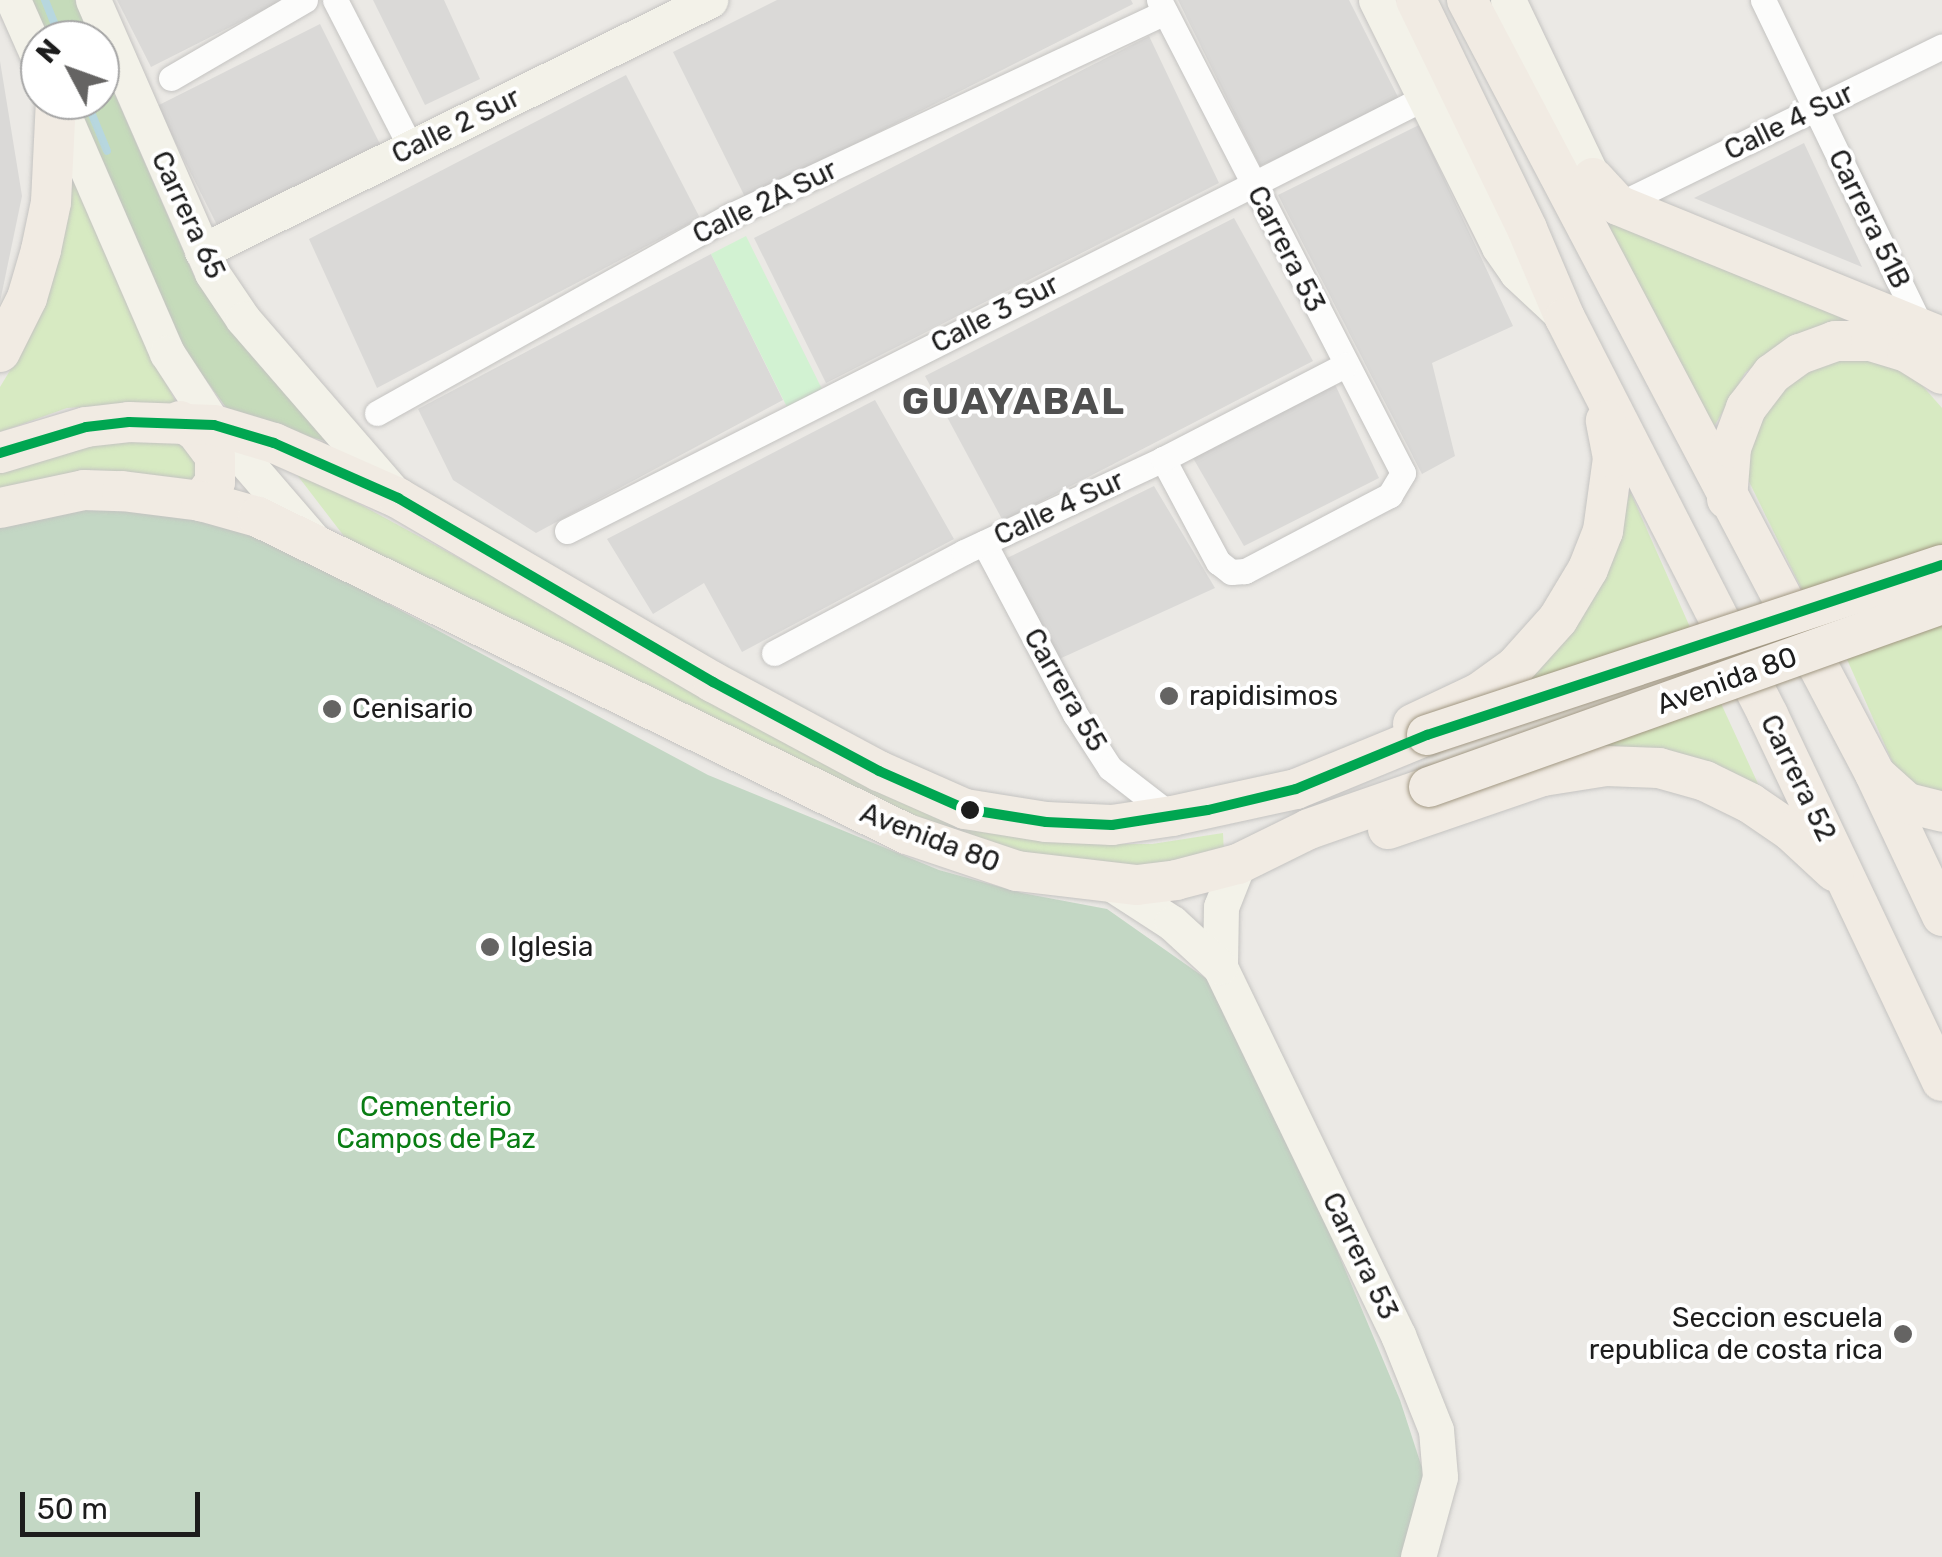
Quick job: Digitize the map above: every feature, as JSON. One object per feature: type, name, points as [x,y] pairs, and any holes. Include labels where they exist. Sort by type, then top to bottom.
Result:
[{"type":"main road","name":"Carrera 65","points":[[92,0],[202,251],[243,319],[398,498]]},
{"type":"main road","name":"Calle 2 Sur","points":[[202,251],[710,0]]},
{"type":"main road","name":"Carrera 52","points":[[1376,0],[1499,247],[1517,272],[1565,318]]},
{"type":"main road","name":"Carrera 52","points":[[1416,0],[1528,229],[1599,388],[1864,910],[1942,1081]]},
{"type":"main road","points":[[1467,0],[1598,202],[1932,333]]},
{"type":"main road","points":[[1508,0],[1728,499],[1875,774],[1942,916]]},
{"type":"main road","points":[[0,352],[27,298],[41,250],[51,202],[55,120]]},
{"type":"main road","points":[[65,120],[197,423],[314,542]]},
{"type":"main road","points":[[1728,499],[1731,448],[1746,408],[1772,374],[1800,354],[1834,341],[1870,341],[1907,352],[1942,374]]},
{"type":"main road","points":[[1190,813],[1289,769],[1446,712],[1515,667],[1558,619],[1588,569],[1603,531],[1613,458],[1599,388]]},
{"type":"main road","points":[[197,423],[196,432],[215,456],[215,482],[200,500]]},
{"type":"main road","name":"Avenida 80","points":[[0,452],[86,426],[197,423],[328,464],[398,498],[713,682],[879,771],[950,802],[1046,822],[1112,825],[1190,813],[1296,789],[1426,735],[1942,565]]},
{"type":"main road","name":"Avenida 80","points":[[0,508],[84,490],[200,500],[258,517],[907,834],[1017,871],[1108,882],[1176,880],[1238,864],[1309,829],[1942,604]]},
{"type":"main road","points":[[1238,864],[1318,852],[1543,776],[1606,766],[1659,768],[1705,781],[1750,802],[1830,865],[1864,910]]},
{"type":"main road","points":[[1875,774],[1908,802],[1942,812]]},
{"type":"main road","name":"Carrera 53","points":[[1220,967],[1222,907],[1238,864]]},
{"type":"main road","name":"Carrera 53","points":[[1108,882],[1172,923],[1220,967],[1398,1335],[1436,1430],[1440,1477],[1418,1557]]},
{"type":"street","points":[[171,78],[305,0]]},
{"type":"street","points":[[335,0],[411,148]]},
{"type":"street","name":"Carrera 51B","points":[[1763,0],[1932,333]]},
{"type":"street","name":"Carrera 53","points":[[1162,6],[1403,473],[1390,495],[1245,571],[1231,572],[1218,562],[1163,458]]},
{"type":"street","name":"Calle 2A Sur","points":[[377,414],[732,216],[1162,6]]},
{"type":"street","name":"Calle 4 Sur","points":[[1598,202],[1816,109],[1942,46]]},
{"type":"street","name":"Calle 3 Sur","points":[[567,530],[1424,98]]},
{"type":"street","name":"Calle 4 Sur","points":[[774,653],[984,543],[1163,458],[1344,365]]},
{"type":"street","name":"Carrera 55","points":[[984,543],[1075,714],[1110,768],[1190,813]]},
{"type":"shaded area","points":[[117,0],[284,0],[151,67]]},
{"type":"shaded area","points":[[373,0],[444,0],[480,79],[425,105]]},
{"type":"shaded area","points":[[777,0],[1131,0],[1133,4],[746,199],[673,52]]},
{"type":"shaded area","points":[[1178,0],[1349,0],[1401,103],[1260,166]]},
{"type":"shaded area","points":[[320,24],[385,154],[222,235],[157,106]]},
{"type":"shaded area","points":[[1149,36],[1219,183],[826,383],[754,238]]},
{"type":"shaded area","points":[[0,61],[22,196],[0,302]]},
{"type":"shaded area","points":[[626,75],[700,218],[377,388],[309,239]]},
{"type":"shaded area","points":[[1419,125],[1513,326],[1432,363],[1455,456],[1422,474],[1278,195]]},
{"type":"shaded area","points":[[1804,143],[1862,267],[1694,198]]},
{"type":"shaded area","points":[[1234,218],[1313,361],[1003,521],[925,376]]},
{"type":"shaded area","points":[[711,254],[783,400],[536,533],[453,480],[418,409]]},
{"type":"shaded area","points":[[1332,378],[1379,478],[1244,546],[1193,458]]},
{"type":"shaded area","points":[[875,400],[954,539],[742,652],[704,583],[653,614],[607,539]]},
{"type":"shaded area","points":[[1154,486],[1215,588],[1057,660],[1003,560]]},
{"type":"green space","points":[[26,0],[75,0],[84,20],[34,20]]},
{"type":"green space","points":[[120,106],[195,278],[215,307],[341,445],[233,417],[184,350],[78,120],[120,120]]},
{"type":"green space","points":[[66,150],[149,351],[178,406],[67,408],[0,432],[0,387],[20,354]]},
{"type":"green space","points":[[1614,220],[1942,351],[1781,343],[1745,373],[1712,430],[1601,225]]},
{"type":"green space","points":[[746,236],[822,389],[787,407],[711,254]]},
{"type":"green space","points":[[1874,355],[1913,375],[1942,408],[1942,551],[1806,598],[1738,459],[1772,388],[1810,362]]},
{"type":"green space","points":[[103,441],[189,441],[196,448],[198,488],[0,492],[0,467]]},
{"type":"green space","points":[[291,467],[542,603],[1021,837],[1091,844],[1152,844],[1223,833],[1224,854],[1122,873],[984,850],[350,544]]},
{"type":"green space","points":[[1630,491],[1693,634],[1482,708],[1618,538]]},
{"type":"green space","name":"Cementerio Campos de Paz","points":[[73,508],[181,510],[267,539],[708,775],[939,870],[1022,893],[1107,909],[1221,989],[1246,1034],[1400,1400],[1427,1483],[1406,1557],[0,1557],[0,525]]},
{"type":"green space","points":[[1942,622],[1942,800],[1902,784],[1846,657]]},
{"type":"green space","points":[[1718,697],[1760,788],[1564,756]]},
{"type":"waterway","points":[[45,0],[53,20]]},
{"type":"waterway","points":[[94,120],[107,151]]},
{"type":"transit line","points":[[0,453],[86,427],[129,422],[214,425],[274,443],[398,498],[713,682],[879,771],[965,809],[1046,822],[1112,825],[1208,810],[1296,789],[1427,735],[1942,565]]},
{"type":"place","name":"rapidisimos","points":[[1169,696]]},
{"type":"place","name":"Cenisario","points":[[332,709]]},
{"type":"place","name":"Iglesia","points":[[490,947]]},
{"type":"place","name":"Seccion escuela republica de costa rica","points":[[1903,1334]]},
{"type":"district","name":"GUAYABAL","points":[[1014,402]]}]
